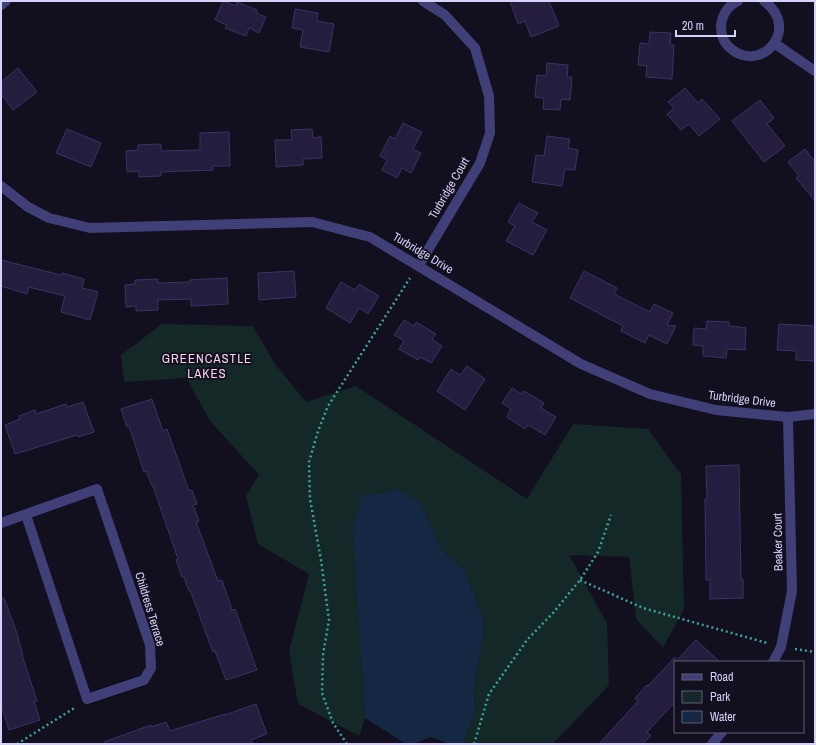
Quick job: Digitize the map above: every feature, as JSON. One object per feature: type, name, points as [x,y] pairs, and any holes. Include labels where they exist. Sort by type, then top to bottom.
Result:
[{"type":"street","points":[[1,5],[6,1]]},
{"type":"street","name":"Turbridge Court","points":[[419,265],[480,163],[490,133],[489,96],[476,48],[445,15],[423,1]]},
{"type":"street","points":[[738,1],[728,8],[723,16],[721,26],[722,35],[732,50],[741,55],[750,56],[764,53],[774,44],[779,35],[780,25],[777,16],[772,7],[764,1]]},
{"type":"street","points":[[774,44],[815,71]]},
{"type":"street","name":"Turbridge Drive","points":[[1,186],[28,207],[49,218],[90,228],[312,222],[370,237],[419,265],[581,364],[650,394],[716,410],[788,417],[815,414]]},
{"type":"street","name":"Beaker Court","points":[[774,661],[781,647],[792,592],[788,417]]},
{"type":"street","name":"Childress Terrace","points":[[1,523],[97,489],[150,645],[151,668],[144,680],[87,699]]},
{"type":"street","points":[[26,515],[87,699]]},
{"type":"street","points":[[712,744],[721,733]]},
{"type":"path","points":[[347,744],[333,723],[322,693],[323,655],[329,620],[321,560],[310,499],[309,462],[318,430],[328,406],[419,265]]},
{"type":"path","points":[[474,744],[489,694],[527,640],[553,613],[580,580],[598,552],[611,515]]},
{"type":"path","points":[[580,580],[643,608],[781,647],[815,652]]},
{"type":"path","points":[[18,744],[48,726],[87,699]]},
{"type":"green space","points":[[162,324],[253,326],[275,364],[306,402],[356,386],[527,499],[573,424],[648,429],[681,474],[684,609],[663,648],[636,619],[629,557],[569,555],[607,623],[609,685],[553,744],[463,744],[475,712],[474,687],[485,623],[465,571],[442,550],[420,502],[395,488],[384,493],[362,495],[361,655],[365,718],[359,736],[298,704],[289,651],[309,574],[258,544],[246,496],[259,475],[211,422],[186,378],[124,382],[121,355]]},
{"type":"water","points":[[395,488],[420,502],[442,550],[465,571],[485,623],[474,687],[475,712],[463,744],[449,744],[431,737],[414,744],[406,744],[365,718],[353,530],[362,495],[384,493]]},
{"type":"building","points":[[223,1],[236,6],[237,2],[257,10],[256,13],[266,17],[259,33],[249,28],[246,36],[225,28],[227,25],[215,20]]},
{"type":"building","points":[[510,1],[549,1],[559,26],[531,37],[525,21],[518,24]]},
{"type":"building","points":[[295,9],[318,13],[317,21],[334,24],[329,52],[300,47],[303,30],[292,28]]},
{"type":"building","points":[[650,32],[671,33],[670,45],[674,45],[672,79],[646,77],[647,66],[638,65],[640,43],[649,44]]},
{"type":"building","points":[[547,63],[568,65],[567,77],[572,77],[570,100],[561,99],[560,110],[543,109],[544,98],[535,97],[537,75],[546,76]]},
{"type":"building","points":[[18,68],[37,92],[13,110],[1,94],[1,82]]},
{"type":"building","points":[[685,88],[698,103],[702,99],[720,119],[699,136],[689,124],[681,130],[667,114],[674,108],[668,102]]},
{"type":"building","points":[[760,100],[774,118],[767,124],[785,146],[764,162],[732,121]]},
{"type":"building","points":[[403,123],[422,132],[413,149],[421,153],[411,173],[402,168],[397,178],[382,170],[387,160],[380,156],[390,136],[395,139]]},
{"type":"building","points":[[67,129],[101,143],[91,167],[56,153]]},
{"type":"building","points":[[312,129],[313,138],[321,137],[322,158],[303,159],[303,165],[276,167],[275,140],[292,140],[291,130]]},
{"type":"building","points":[[229,132],[230,166],[213,166],[213,170],[161,172],[161,176],[139,177],[139,171],[127,172],[126,151],[138,150],[138,145],[161,144],[161,151],[200,150],[200,133]]},
{"type":"building","points":[[547,136],[570,139],[568,148],[578,150],[575,170],[565,169],[562,186],[532,182],[536,155],[544,156]]},
{"type":"building","points":[[805,149],[815,162],[815,201],[796,178],[799,176],[788,162]]},
{"type":"building","points":[[519,203],[538,213],[532,222],[547,230],[533,255],[506,241],[515,226],[508,222]]},
{"type":"building","points":[[1,260],[61,275],[62,273],[84,279],[82,288],[98,292],[90,320],[61,312],[65,296],[29,287],[27,294],[1,286]]},
{"type":"building","points":[[294,271],[296,297],[259,300],[258,273]]},
{"type":"building","points":[[584,271],[617,288],[614,294],[650,312],[654,304],[673,313],[667,325],[676,326],[667,344],[649,335],[645,343],[621,331],[623,326],[570,298]]},
{"type":"building","points":[[227,278],[228,304],[191,306],[191,299],[158,300],[158,310],[136,311],[136,306],[126,307],[125,285],[135,284],[135,280],[158,279],[158,283],[190,282],[190,280]]},
{"type":"building","points":[[341,282],[355,290],[359,284],[379,296],[368,314],[359,308],[350,323],[326,308]]},
{"type":"building","points":[[404,320],[414,326],[416,322],[436,334],[432,339],[442,346],[431,363],[420,357],[418,360],[399,349],[404,341],[394,335]]},
{"type":"building","points":[[707,321],[729,322],[729,326],[746,328],[746,350],[727,349],[726,358],[703,356],[703,346],[693,345],[694,328],[706,329]]},
{"type":"building","points":[[779,324],[815,326],[815,361],[796,360],[796,351],[777,350]]},
{"type":"building","points":[[467,366],[485,379],[465,410],[437,391],[451,369],[460,375]]},
{"type":"building","points":[[512,388],[522,394],[524,391],[544,403],[541,408],[556,417],[545,435],[528,425],[525,429],[507,417],[511,409],[502,403]]},
{"type":"building","points":[[152,399],[163,431],[167,429],[189,491],[192,490],[197,504],[193,505],[199,521],[196,522],[218,581],[222,580],[232,610],[235,609],[257,670],[226,680],[215,651],[213,652],[190,590],[189,591],[184,577],[182,577],[176,560],[178,559],[153,486],[146,471],[144,472],[129,426],[127,427],[121,409]]},
{"type":"building","points":[[83,402],[94,432],[78,437],[77,435],[15,454],[5,425],[20,419],[19,416],[35,410],[36,414],[66,404],[67,407]]},
{"type":"building","points":[[739,465],[741,580],[743,579],[743,598],[710,599],[710,580],[706,580],[706,466]]},
{"type":"building","points":[[1,598],[4,598],[19,639],[22,655],[37,701],[34,702],[40,720],[9,730],[1,704]]},
{"type":"building","points":[[696,640],[719,661],[676,661]]},
{"type":"building","points":[[675,657],[674,703],[647,732],[651,735],[643,744],[599,744],[638,701],[635,698]]},
{"type":"building","points":[[256,704],[267,734],[251,740],[253,744],[105,744],[104,742],[151,725],[151,727],[166,722],[170,731],[225,715]]},
{"type":"district","name":"GREENCASTLE LAKES","points":[[207,366]]}]
